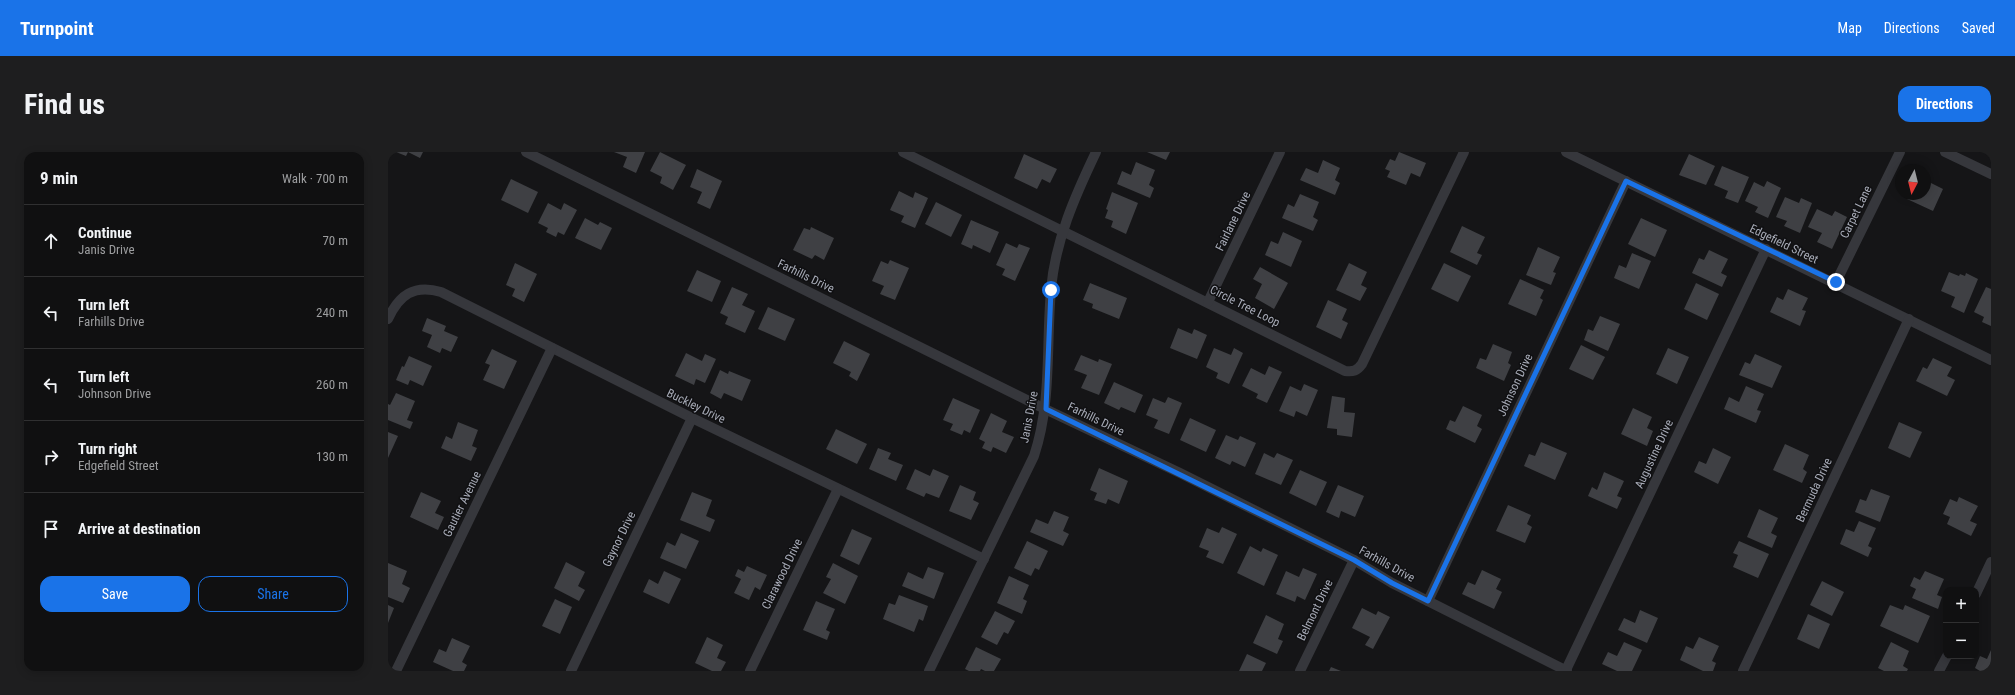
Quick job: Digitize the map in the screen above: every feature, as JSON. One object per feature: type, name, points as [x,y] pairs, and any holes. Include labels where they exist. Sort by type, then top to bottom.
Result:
[{"type":"street","name":"Farhills Drive","points":[[526,152],[1354,560],[1392,583],[1567,671]]},
{"type":"street","name":"Circle Tree Loop","points":[[903,152],[1063,233],[1208,302],[1345,371],[1352,372],[1359,369],[1464,152]]},
{"type":"street","name":"Janis Drive","points":[[929,671],[1034,456],[1042,433],[1046,409],[1051,290],[1063,233],[1080,187],[1096,152]]},
{"type":"street","name":"Fairlane Drive","points":[[1208,302],[1280,152]]},
{"type":"street","name":"Edgefield Street","points":[[1566,152],[1836,282],[1991,360]]},
{"type":"street","name":"Carpet Lane","points":[[1836,282],[1900,152]]},
{"type":"street","points":[[1945,152],[1991,174]]},
{"type":"street","name":"Johnson Drive","points":[[1428,601],[1626,181]]},
{"type":"street","name":"Augustine Drive","points":[[1567,671],[1766,249]]},
{"type":"street","name":"Buckley Drive","points":[[388,319],[398,301],[418,290],[428,288],[441,292],[692,418],[984,559]]},
{"type":"street","name":"Bermuda Drive","points":[[1743,671],[1909,320]]},
{"type":"street","name":"Gautier Avenue","points":[[396,671],[552,348]]},
{"type":"street","name":"Gaynor Drive","points":[[571,671],[692,418]]},
{"type":"street","name":"Clarawood Drive","points":[[750,671],[838,489]]},
{"type":"street","name":"Belmont Drive","points":[[1300,671],[1354,560]]},
{"type":"street","points":[[1979,588],[1991,562]]},
{"type":"street","points":[[1939,671],[1945,659]]},
{"type":"building","points":[[396,152],[408,152],[406,156]]},
{"type":"building","points":[[408,152],[423,152],[420,158]]},
{"type":"building","points":[[614,152],[645,152],[636,173],[623,167],[627,157]]},
{"type":"building","points":[[660,152],[686,165],[673,190],[660,183],[662,177],[650,171]]},
{"type":"building","points":[[1147,152],[1170,152],[1166,160]]},
{"type":"building","points":[[1399,152],[1426,163],[1420,177],[1411,173],[1406,185],[1387,177],[1390,171],[1385,169],[1390,159],[1395,161]]},
{"type":"building","points":[[1024,154],[1057,169],[1050,183],[1042,179],[1037,189],[1014,178]]},
{"type":"building","points":[[1689,154],[1715,166],[1706,185],[1679,175]]},
{"type":"building","points":[[1323,160],[1340,168],[1335,180],[1340,183],[1335,195],[1300,180],[1306,168],[1318,173]]},
{"type":"building","points":[[1136,162],[1155,170],[1149,185],[1154,188],[1150,198],[1117,184],[1122,171],[1131,175]]},
{"type":"building","points":[[1722,166],[1749,177],[1738,203],[1725,198],[1728,191],[1714,185]]},
{"type":"building","points":[[697,169],[722,181],[710,209],[697,203],[702,192],[690,187]]},
{"type":"building","points":[[511,179],[538,192],[528,213],[501,200]]},
{"type":"building","points":[[1767,181],[1781,188],[1768,218],[1755,212],[1758,207],[1745,201],[1754,182],[1764,187]]},
{"type":"building","points":[[1931,183],[1943,189],[1933,211],[1909,200],[1931,200]]},
{"type":"building","points":[[899,191],[913,198],[915,192],[928,198],[915,228],[901,222],[904,216],[890,210]]},
{"type":"building","points":[[1112,192],[1138,203],[1126,234],[1111,227],[1113,221],[1105,218],[1108,210],[1106,209]]},
{"type":"building","points":[[1300,194],[1319,202],[1313,217],[1318,220],[1313,231],[1282,218],[1288,204],[1294,207]]},
{"type":"building","points":[[1785,197],[1799,203],[1801,198],[1812,203],[1800,233],[1784,226],[1787,221],[1776,217]]},
{"type":"building","points":[[936,202],[962,215],[951,237],[925,224]]},
{"type":"building","points":[[548,203],[561,210],[564,203],[577,210],[564,235],[558,232],[556,237],[546,232],[548,228],[538,223]]},
{"type":"building","points":[[1817,209],[1832,216],[1835,211],[1847,217],[1832,249],[1817,242],[1822,233],[1808,227]]},
{"type":"building","points":[[585,218],[598,225],[600,222],[612,228],[601,250],[575,238]]},
{"type":"building","points":[[1641,218],[1667,230],[1655,257],[1628,244]]},
{"type":"building","points":[[971,220],[999,232],[990,253],[973,245],[972,249],[961,244]]},
{"type":"building","points":[[1462,226],[1485,237],[1477,253],[1482,255],[1477,265],[1450,252]]},
{"type":"building","points":[[811,227],[834,238],[824,260],[815,255],[812,259],[793,250],[804,228],[810,230]]},
{"type":"building","points":[[1283,232],[1302,241],[1291,267],[1265,255],[1271,241],[1278,244]]},
{"type":"building","points":[[1006,243],[1017,248],[1019,244],[1030,248],[1015,281],[1002,275],[1005,269],[996,265]]},
{"type":"building","points":[[1538,247],[1560,257],[1553,272],[1556,273],[1551,285],[1526,275]]},
{"type":"building","points":[[1709,250],[1728,259],[1721,273],[1727,276],[1722,287],[1692,273],[1699,258],[1704,260]]},
{"type":"building","points":[[1632,253],[1651,261],[1639,289],[1614,278],[1619,265],[1626,268]]},
{"type":"building","points":[[890,260],[909,268],[895,300],[880,294],[884,286],[872,281],[881,261],[888,264]]},
{"type":"building","points":[[515,263],[537,274],[524,302],[512,296],[515,289],[506,285]]},
{"type":"building","points":[[1349,263],[1367,272],[1361,285],[1367,288],[1360,301],[1336,290]]},
{"type":"building","points":[[1444,263],[1471,276],[1458,302],[1431,289]]},
{"type":"building","points":[[1260,267],[1288,283],[1274,309],[1255,298],[1262,284],[1253,279]]},
{"type":"building","points":[[697,270],[721,281],[712,302],[687,291]]},
{"type":"building","points":[[1949,272],[1959,276],[1960,274],[1965,276],[1966,273],[1978,279],[1964,313],[1951,307],[1955,297],[1941,291]]},
{"type":"building","points":[[1520,279],[1544,290],[1540,298],[1543,300],[1536,316],[1508,304]]},
{"type":"building","points":[[1090,283],[1127,298],[1119,319],[1092,308],[1093,304],[1083,300]]},
{"type":"building","points":[[1696,283],[1719,294],[1707,320],[1684,309]]},
{"type":"building","points":[[732,287],[748,294],[742,305],[755,311],[745,333],[725,324],[728,317],[720,313]]},
{"type":"building","points":[[1986,287],[1991,289],[1991,326],[1982,322],[1984,317],[1974,312]]},
{"type":"building","points":[[1788,289],[1808,298],[1802,310],[1806,311],[1800,326],[1770,312],[1777,297],[1783,300]]},
{"type":"building","points":[[1328,300],[1347,309],[1342,320],[1348,323],[1341,339],[1316,327]]},
{"type":"building","points":[[768,307],[795,319],[785,341],[758,329]]},
{"type":"building","points":[[1600,316],[1620,324],[1608,351],[1584,340],[1588,329],[1593,331]]},
{"type":"building","points":[[427,318],[446,326],[444,331],[458,337],[451,352],[442,348],[440,353],[427,347],[432,335],[422,331]]},
{"type":"building","points":[[1178,328],[1192,334],[1194,329],[1207,335],[1197,359],[1170,348]]},
{"type":"building","points":[[844,341],[870,354],[857,381],[849,376],[851,372],[833,363]]},
{"type":"building","points":[[1493,344],[1512,352],[1508,363],[1511,365],[1504,381],[1476,368],[1480,358],[1486,360]]},
{"type":"building","points":[[1581,345],[1605,357],[1593,380],[1569,369]]},
{"type":"building","points":[[1214,348],[1231,355],[1234,348],[1243,353],[1229,384],[1216,378],[1218,373],[1206,367]]},
{"type":"building","points":[[1668,348],[1689,357],[1677,384],[1656,374]]},
{"type":"building","points":[[492,349],[517,361],[504,389],[483,380],[490,365],[485,363]]},
{"type":"building","points":[[686,353],[702,361],[705,354],[716,359],[705,383],[696,379],[694,385],[675,376]]},
{"type":"building","points":[[1755,354],[1782,366],[1772,388],[1739,375],[1745,362],[1750,364]]},
{"type":"building","points":[[1081,355],[1098,362],[1099,359],[1112,364],[1099,395],[1081,388],[1087,375],[1074,370]]},
{"type":"building","points":[[409,356],[432,366],[423,386],[410,380],[408,385],[396,380],[402,366],[404,367]]},
{"type":"building","points":[[1933,358],[1952,367],[1947,376],[1955,380],[1947,396],[1916,381],[1923,367],[1927,369]]},
{"type":"building","points":[[1269,366],[1282,372],[1267,403],[1256,398],[1258,394],[1242,386],[1251,368],[1265,375]]},
{"type":"building","points":[[720,370],[728,374],[729,371],[751,380],[742,401],[724,393],[721,399],[710,393]]},
{"type":"building","points":[[1114,382],[1143,395],[1135,413],[1121,407],[1119,410],[1104,403]]},
{"type":"building","points":[[1304,384],[1318,390],[1307,416],[1296,411],[1294,417],[1279,411],[1290,386],[1301,391]]},
{"type":"building","points":[[1746,386],[1764,394],[1757,410],[1761,411],[1756,423],[1724,409],[1729,397],[1739,402]]},
{"type":"building","points":[[396,393],[415,401],[407,420],[413,422],[410,429],[388,420],[388,404],[390,405]]},
{"type":"building","points":[[1332,396],[1345,398],[1344,412],[1355,413],[1352,437],[1337,435],[1337,429],[1327,428]]},
{"type":"building","points":[[1168,397],[1182,403],[1169,434],[1154,428],[1158,420],[1146,415],[1153,398],[1165,403]]},
{"type":"building","points":[[953,398],[980,410],[970,433],[964,430],[962,435],[950,430],[953,424],[943,420]]},
{"type":"building","points":[[1463,406],[1482,415],[1477,426],[1482,429],[1475,443],[1446,429],[1450,420],[1455,422]]},
{"type":"building","points":[[1633,408],[1652,417],[1647,428],[1653,431],[1647,446],[1621,434]]},
{"type":"building","points":[[991,413],[1007,421],[1002,432],[1014,437],[1006,453],[993,447],[991,452],[982,448],[985,442],[979,439]]},
{"type":"building","points":[[1190,418],[1216,430],[1206,452],[1180,440]]},
{"type":"building","points":[[458,422],[478,430],[472,446],[477,448],[471,461],[441,448],[446,436],[452,439]]},
{"type":"building","points":[[1899,422],[1922,432],[1910,458],[1888,448]]},
{"type":"building","points":[[836,429],[867,444],[857,464],[826,449]]},
{"type":"building","points":[[388,432],[398,436],[388,458]]},
{"type":"building","points":[[1226,435],[1238,440],[1240,436],[1256,443],[1245,467],[1232,461],[1230,465],[1215,458]]},
{"type":"building","points":[[1541,442],[1567,453],[1555,480],[1524,466],[1529,454],[1535,456]]},
{"type":"building","points":[[1785,444],[1809,455],[1803,469],[1807,472],[1802,483],[1773,470]]},
{"type":"building","points":[[878,448],[891,453],[888,459],[903,465],[896,481],[869,469]]},
{"type":"building","points":[[1713,448],[1731,457],[1718,484],[1694,472],[1699,461],[1706,464]]},
{"type":"building","points":[[1264,453],[1274,458],[1277,453],[1293,460],[1281,485],[1255,474]]},
{"type":"building","points":[[1099,468],[1128,481],[1119,504],[1108,499],[1106,504],[1094,500],[1097,493],[1090,490]]},
{"type":"building","points":[[915,469],[930,476],[933,469],[949,476],[939,498],[926,493],[924,497],[906,489]]},
{"type":"building","points":[[1300,470],[1327,482],[1316,506],[1289,493]]},
{"type":"building","points":[[1604,472],[1624,481],[1617,496],[1622,498],[1617,509],[1588,496],[1592,487],[1597,490]]},
{"type":"building","points":[[960,485],[976,492],[973,500],[979,503],[971,520],[949,511]]},
{"type":"building","points":[[1338,485],[1364,496],[1355,517],[1341,511],[1339,518],[1326,512]]},
{"type":"building","points":[[1871,489],[1890,496],[1880,522],[1855,512],[1860,499],[1866,501]]},
{"type":"building","points":[[421,492],[441,501],[435,513],[444,517],[438,530],[410,517]]},
{"type":"building","points":[[692,492],[712,500],[706,516],[715,520],[710,532],[680,520]]},
{"type":"building","points":[[1959,497],[1978,506],[1970,521],[1977,524],[1971,536],[1947,524],[1950,517],[1943,514],[1950,499],[1957,502]]},
{"type":"building","points":[[1508,505],[1531,515],[1527,524],[1532,527],[1525,543],[1496,531]]},
{"type":"building","points":[[1759,509],[1778,518],[1771,533],[1777,536],[1772,548],[1747,537]]},
{"type":"building","points":[[1054,511],[1069,517],[1063,531],[1069,534],[1063,546],[1030,532],[1036,519],[1048,524]]},
{"type":"building","points":[[1859,521],[1876,528],[1868,546],[1872,548],[1868,557],[1840,544],[1846,529],[1854,532]]},
{"type":"building","points":[[1222,527],[1237,534],[1223,564],[1206,557],[1209,551],[1199,547],[1207,528],[1219,533]]},
{"type":"building","points":[[852,529],[872,538],[859,565],[840,556]]},
{"type":"building","points":[[681,533],[699,541],[686,569],[660,558],[667,542],[675,546]]},
{"type":"building","points":[[1027,541],[1048,551],[1039,570],[1035,568],[1031,576],[1014,568]]},
{"type":"building","points":[[1739,541],[1769,554],[1758,578],[1733,567],[1738,555],[1733,553]]},
{"type":"building","points":[[1250,546],[1261,552],[1263,548],[1278,555],[1264,586],[1237,573]]},
{"type":"building","points":[[566,562],[585,572],[578,586],[585,590],[579,601],[554,588]]},
{"type":"building","points":[[388,563],[407,571],[402,584],[410,588],[403,603],[388,597]]},
{"type":"building","points":[[833,563],[858,576],[845,604],[823,593],[831,579],[826,577]]},
{"type":"building","points":[[747,566],[767,575],[760,590],[755,587],[749,600],[734,593],[741,579],[735,576],[738,569],[744,572]]},
{"type":"building","points":[[928,567],[944,573],[934,599],[902,586],[908,572],[923,579]]},
{"type":"building","points":[[1303,568],[1317,574],[1305,600],[1297,596],[1295,602],[1276,594],[1286,571],[1299,577]]},
{"type":"building","points":[[1482,570],[1501,579],[1496,589],[1502,592],[1494,609],[1462,594],[1468,582],[1475,585]]},
{"type":"building","points":[[664,571],[681,579],[669,604],[643,592],[649,579],[658,584]]},
{"type":"building","points":[[1925,571],[1944,579],[1937,595],[1942,597],[1938,609],[1912,598],[1916,589],[1910,586],[1914,577],[1920,580]]},
{"type":"building","points":[[1009,576],[1029,585],[1023,599],[1027,601],[1022,614],[997,603]]},
{"type":"building","points":[[1822,581],[1844,592],[1832,616],[1810,605]]},
{"type":"building","points":[[899,595],[928,606],[923,621],[919,619],[914,632],[883,619],[889,603],[895,605]]},
{"type":"building","points":[[555,599],[572,607],[560,634],[542,626]]},
{"type":"building","points":[[816,601],[835,609],[826,630],[830,632],[827,640],[803,630]]},
{"type":"building","points":[[388,605],[394,608],[388,623]]},
{"type":"building","points":[[1890,605],[1903,610],[1905,605],[1930,616],[1918,643],[1880,626]]},
{"type":"building","points":[[1362,608],[1376,615],[1378,611],[1390,617],[1373,649],[1365,645],[1370,637],[1352,628]]},
{"type":"building","points":[[1640,610],[1658,618],[1647,643],[1618,630],[1624,618],[1635,623]]},
{"type":"building","points":[[995,611],[1015,621],[1008,634],[1004,632],[997,645],[981,637]]},
{"type":"building","points":[[1808,614],[1830,624],[1819,649],[1797,639]]},
{"type":"building","points":[[1266,615],[1284,624],[1278,639],[1283,641],[1277,654],[1253,643]]},
{"type":"building","points":[[707,637],[723,645],[717,658],[726,662],[721,671],[712,671],[695,663]]},
{"type":"building","points":[[1699,637],[1719,646],[1712,661],[1716,663],[1713,671],[1703,671],[1680,660],[1686,646],[1693,649]]},
{"type":"building","points":[[452,638],[470,646],[462,662],[467,665],[464,671],[453,671],[433,662],[439,649],[446,652]]},
{"type":"building","points":[[1624,642],[1642,650],[1632,671],[1617,671],[1602,664],[1608,652],[1617,656]]},
{"type":"building","points":[[1891,642],[1909,651],[1903,666],[1908,669],[1907,671],[1884,671],[1878,668]]},
{"type":"building","points":[[976,647],[1001,659],[994,671],[985,671],[981,669],[980,671],[969,671],[965,669]]},
{"type":"building","points":[[1991,650],[1991,671],[1980,671],[1975,668],[1980,656],[1987,659]]},
{"type":"building","points":[[1247,654],[1266,663],[1262,671],[1239,671]]},
{"type":"building","points":[[1331,667],[1341,671],[1329,671]]},
{"type":"route","points":[[1051,290],[1046,409],[1180,473],[1354,560],[1392,583],[1428,601],[1626,181],[1836,282]]}]
